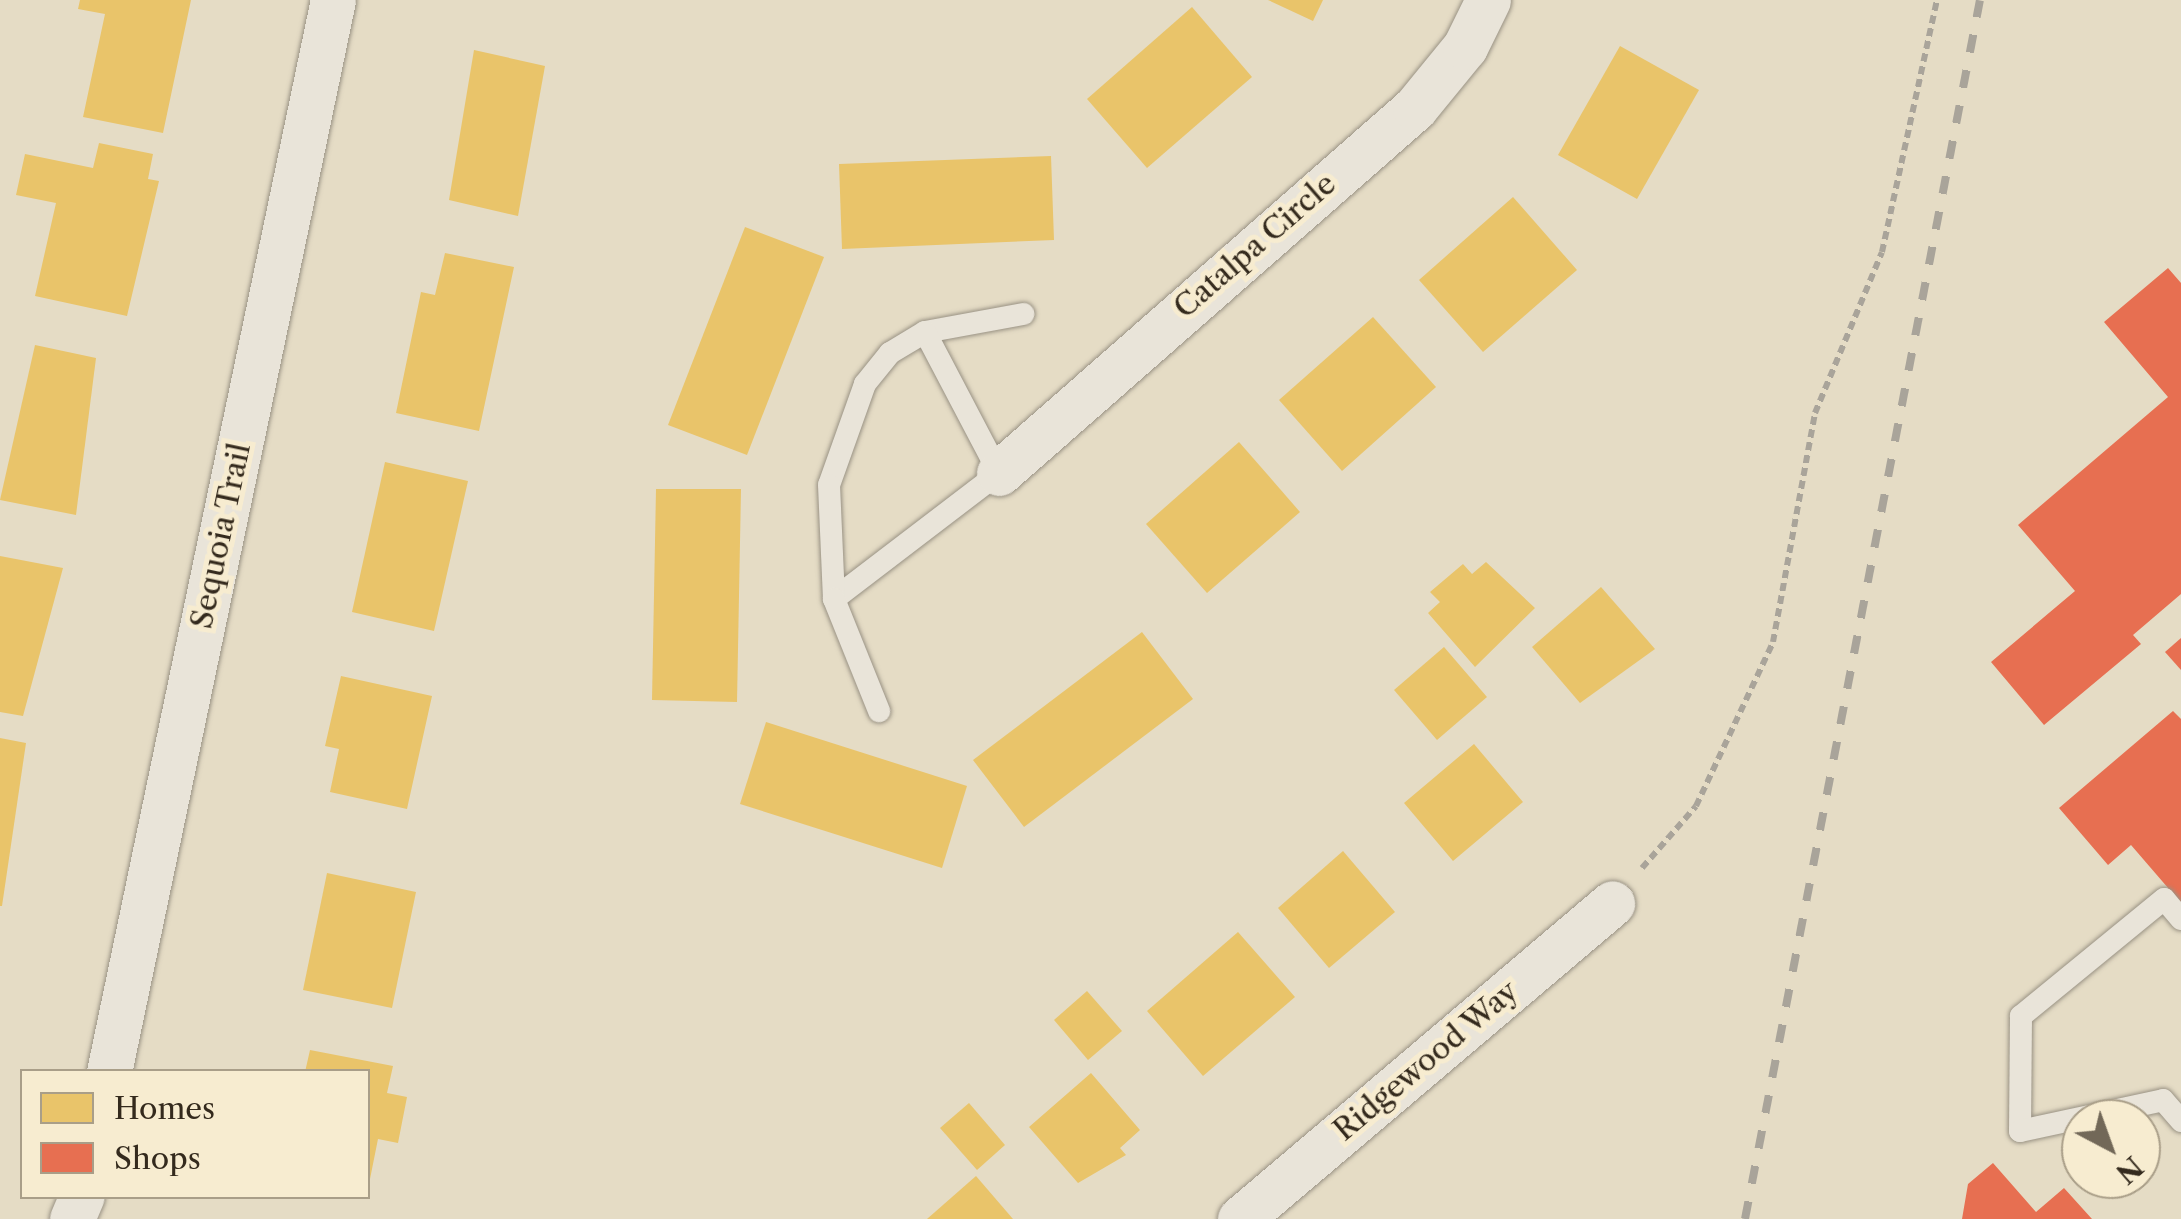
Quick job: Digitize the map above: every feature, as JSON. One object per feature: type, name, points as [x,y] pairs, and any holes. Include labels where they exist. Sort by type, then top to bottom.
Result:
[{"type":"street","name":"Sequoia Trail","points":[[110,1069],[333,0]]},
{"type":"street","name":"Catalpa Circle","points":[[999,473],[1415,108],[1466,48],[1488,0]]},
{"type":"street","name":"Ridgewood Way","points":[[1240,1219],[1612,903]]},
{"type":"lane","points":[[879,710],[834,599],[827,518],[837,449],[865,384],[890,353],[926,332],[1023,314]]},
{"type":"lane","points":[[834,599],[999,473],[926,332]]},
{"type":"lane","points":[[2181,919],[2164,899],[2021,1016],[2020,1131],[2163,1100],[2181,1121]]},
{"type":"path","points":[[1612,903],[1696,806],[1774,642],[1814,413],[1882,252],[1937,0]]},
{"type":"building: Homes","points":[[80,0],[191,0],[163,133],[83,117],[105,14],[78,9]]},
{"type":"building: Homes","points":[[1268,0],[1323,0],[1313,21]]},
{"type":"building: Homes","points":[[1192,7],[1252,77],[1147,168],[1087,99]]},
{"type":"building: Homes","points":[[1620,46],[1699,90],[1637,199],[1558,155]]},
{"type":"building: Homes","points":[[474,50],[545,66],[518,216],[449,200]]},
{"type":"building: Homes","points":[[99,143],[153,154],[148,179],[159,181],[127,316],[35,296],[56,203],[16,195],[25,154],[93,168]]},
{"type":"building: Homes","points":[[1051,156],[1054,240],[842,249],[839,164]]},
{"type":"building: Homes","points":[[1513,197],[1577,270],[1483,352],[1419,280]]},
{"type":"building: Homes","points":[[745,227],[824,257],[747,455],[668,425]]},
{"type":"building: Homes","points":[[445,253],[514,267],[479,431],[396,413],[421,292],[435,295]]},
{"type":"building: Homes","points":[[1373,317],[1436,387],[1342,471],[1279,400]]},
{"type":"building: Homes","points":[[35,345],[96,358],[76,515],[0,500]]},
{"type":"building: Homes","points":[[1239,442],[1300,512],[1207,593],[1146,524]]},
{"type":"building: Homes","points":[[385,462],[468,481],[434,631],[352,612]]},
{"type":"building: Homes","points":[[656,489],[741,489],[737,702],[652,700]]},
{"type":"building: Homes","points":[[0,556],[63,568],[23,716],[0,712]]},
{"type":"building: Homes","points":[[1486,562],[1535,608],[1475,667],[1428,613],[1440,602],[1430,592],[1463,564],[1472,574]]},
{"type":"building: Homes","points":[[1601,587],[1655,649],[1580,703],[1532,647]]},
{"type":"building: Homes","points":[[1142,632],[1193,699],[1024,827],[973,760]]},
{"type":"building: Homes","points":[[1444,647],[1487,697],[1437,740],[1394,690]]},
{"type":"building: Homes","points":[[341,676],[432,696],[407,809],[330,792],[339,749],[325,746]]},
{"type":"building: Homes","points":[[766,722],[967,786],[942,868],[740,804]]},
{"type":"building: Homes","points":[[0,738],[26,743],[2,906],[0,906]]},
{"type":"building: Homes","points":[[1474,744],[1523,802],[1453,861],[1404,803]]},
{"type":"building: Homes","points":[[1343,851],[1395,912],[1329,968],[1278,908]]},
{"type":"building: Homes","points":[[327,873],[416,892],[392,1008],[303,990]]},
{"type":"building: Homes","points":[[1238,932],[1295,997],[1203,1076],[1147,1011]]},
{"type":"building: Homes","points":[[1087,991],[1122,1031],[1088,1060],[1054,1020]]},
{"type":"building: Homes","points":[[310,1050],[393,1066],[387,1093],[407,1097],[398,1143],[378,1139],[370,1179],[370,1069],[306,1069]]},
{"type":"building: Homes","points":[[1091,1073],[1140,1130],[1120,1148],[1126,1155],[1078,1183],[1029,1127]]},
{"type":"building: Homes","points":[[969,1103],[1005,1145],[977,1170],[940,1128]]},
{"type":"building: Homes","points":[[976,1176],[1013,1219],[927,1219]]},
{"type":"building: Shops","points":[[2168,268],[2181,283],[2181,594],[2133,635],[2141,644],[2044,725],[1991,662],[2075,591],[2018,525],[2168,397],[2104,322]]},
{"type":"building: Shops","points":[[2181,638],[2181,670],[2165,652]]},
{"type":"building: Shops","points":[[2173,711],[2181,719],[2181,903],[2131,845],[2108,865],[2059,808]]},
{"type":"building: Shops","points":[[1993,1163],[2036,1212],[2061,1191],[2061,1199],[2074,1199],[2092,1219],[1962,1219],[1968,1184]]},
{"type":"railway","points":[[1745,1219],[1980,0]]}]
